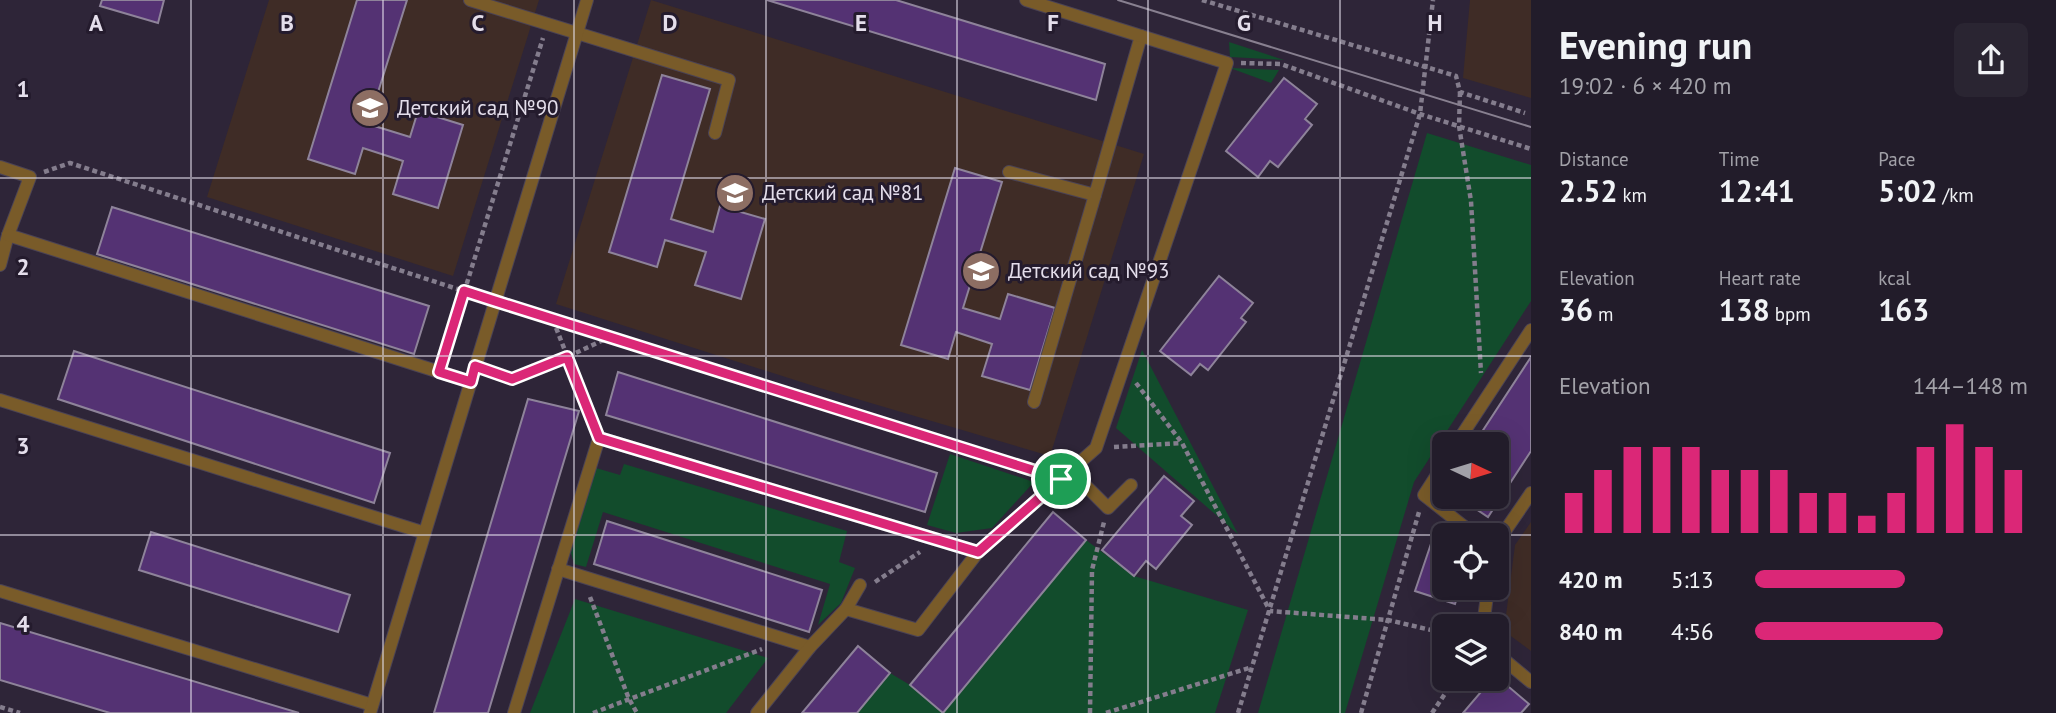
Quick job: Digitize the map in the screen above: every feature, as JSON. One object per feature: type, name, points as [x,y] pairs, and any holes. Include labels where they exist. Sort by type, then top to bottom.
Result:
[{"type":"lane","points":[[470,0],[729,80],[715,134]]},
{"type":"lane","points":[[0,591],[371,709],[587,0]]},
{"type":"lane","points":[[846,609],[918,630],[978,552],[1096,448],[1227,63],[1026,0]]},
{"type":"lane","points":[[1034,402],[1141,36]]},
{"type":"lane","points":[[0,167],[30,177],[8,235],[0,265]]},
{"type":"lane","points":[[1009,172],[1095,195]]},
{"type":"lane","points":[[8,235],[471,382]]},
{"type":"lane","points":[[1465,432],[1531,330]]},
{"type":"lane","points":[[0,400],[425,533]]},
{"type":"lane","points":[[514,713],[599,438],[978,552]]},
{"type":"lane","points":[[1066,475],[1108,508],[1131,485]]},
{"type":"lane","points":[[1432,483],[1424,495],[1460,523]]},
{"type":"lane","points":[[1509,525],[1531,493]]},
{"type":"lane","points":[[558,569],[810,647]]},
{"type":"lane","points":[[757,713],[810,647],[846,609],[857,591]]},
{"type":"lane","points":[[1509,664],[1531,682]]},
{"type":"path","points":[[1202,0],[1456,76],[1460,92],[1459,126],[1471,201],[1483,404]]},
{"type":"path","points":[[1238,713],[1420,114],[1433,0]]},
{"type":"path","points":[[439,372],[547,23]]},
{"type":"path","points":[[1227,63],[1281,64],[1420,114],[1531,149]]},
{"type":"path","points":[[1460,92],[1525,113]]},
{"type":"path","points":[[30,177],[70,163],[552,319],[1066,475]]},
{"type":"path","points":[[552,319],[599,438]]},
{"type":"path","points":[[475,366],[512,379],[610,337]]},
{"type":"path","points":[[1124,367],[1182,443],[1270,611]]},
{"type":"path","points":[[1096,448],[1182,443]]},
{"type":"path","points":[[1361,713],[1424,495]]},
{"type":"path","points":[[1090,713],[1092,569],[1108,508]]},
{"type":"path","points":[[857,591],[937,540]]},
{"type":"path","points":[[581,576],[629,699],[637,713]]},
{"type":"path","points":[[1270,611],[1388,620],[1432,630]]},
{"type":"path","points":[[593,713],[789,640]]},
{"type":"path","points":[[1105,713],[1253,667]]},
{"type":"path","points":[[1432,713],[1447,691]]},
{"type":"path","points":[[0,707],[20,713]]},
{"type":"shaded area","name":"Детский сад №90","points":[[269,0],[539,0],[453,276],[207,197]]},
{"type":"shaded area","points":[[651,0],[1144,154],[1050,456],[820,388],[556,304]]},
{"type":"shaded area","points":[[1470,0],[1531,0],[1531,98],[1463,78]]},
{"type":"shaded area","points":[[1531,522],[1531,651],[1509,635],[1509,614],[1506,614],[1515,545]]},
{"type":"green space","points":[[1229,42],[1284,60],[1230,57]]},
{"type":"green space","points":[[1230,68],[1279,70],[1271,83]]},
{"type":"green space","points":[[1427,133],[1531,165],[1531,301],[1446,432],[1432,432],[1432,454],[1414,482],[1345,713],[1258,713]]},
{"type":"green space","points":[[1142,350],[1238,534],[1116,428]]},
{"type":"green space","points":[[950,454],[1034,482],[992,528],[956,533],[927,525]]},
{"type":"green space","points":[[624,464],[847,531],[839,562],[855,568],[841,603],[818,625],[830,584],[603,512],[586,567],[574,564],[571,553],[596,468],[620,475]]},
{"type":"green space","points":[[1086,540],[1134,576],[1248,610],[1215,713],[857,713],[890,673],[910,685],[943,712]]},
{"type":"green space","points":[[575,599],[768,658],[726,713],[530,713]]},
{"type":"building","points":[[102,0],[164,0],[158,23],[100,6]]},
{"type":"building","points":[[357,0],[407,0],[368,124],[410,137],[418,111],[463,125],[438,208],[393,194],[403,161],[363,148],[355,174],[308,159]]},
{"type":"building","points":[[767,0],[896,0],[1105,64],[1096,100]]},
{"type":"building","points":[[662,75],[710,89],[671,219],[713,232],[720,206],[765,219],[741,299],[695,285],[706,252],[665,240],[657,267],[609,252]]},
{"type":"building","points":[[1284,78],[1317,104],[1305,119],[1312,125],[1278,167],[1270,161],[1258,177],[1226,151]]},
{"type":"building","points":[[955,168],[1002,182],[963,308],[1000,319],[1008,294],[1055,308],[1030,390],[982,376],[992,344],[956,332],[948,359],[901,345]]},
{"type":"building","points":[[112,207],[429,306],[414,354],[97,254]]},
{"type":"building","points":[[1219,276],[1253,303],[1241,318],[1246,322],[1208,370],[1200,364],[1191,375],[1160,351]]},
{"type":"building","points":[[74,351],[390,453],[374,503],[58,399]]},
{"type":"building","points":[[1531,357],[1531,451],[1509,485],[1509,432],[1482,432]]},
{"type":"building","points":[[618,372],[937,473],[925,512],[606,415]]},
{"type":"building","points":[[528,399],[579,411],[488,713],[434,713]]},
{"type":"building","points":[[1164,476],[1194,501],[1181,516],[1192,525],[1156,569],[1146,561],[1134,576],[1102,550]]},
{"type":"building","points":[[1476,509],[1493,509],[1488,517]]},
{"type":"building","points":[[1053,512],[1086,540],[943,713],[910,685]]},
{"type":"building","points":[[607,521],[822,590],[809,632],[594,564]]},
{"type":"building","points":[[151,532],[350,595],[338,632],[139,570]]},
{"type":"building","points":[[1432,541],[1432,597],[1415,591]]},
{"type":"building","points":[[0,623],[299,713],[110,713],[0,680]]},
{"type":"building","points":[[858,646],[890,673],[857,713],[802,713]]},
{"type":"building","points":[[1509,687],[1529,704],[1521,713],[1463,713],[1482,691],[1509,691]]},
{"type":"tram line","points":[[1118,0],[1531,127]]},
{"type":"place","name":"Детский сад №90","points":[[370,108]]},
{"type":"place","name":"Детский сад №81","points":[[735,193]]},
{"type":"place","name":"Детский сад №93","points":[[981,271]]},
{"type":"route","points":[[464,291],[1061,479],[978,552],[599,438],[567,357],[512,379],[475,366],[471,382],[439,372],[464,291]]}]
